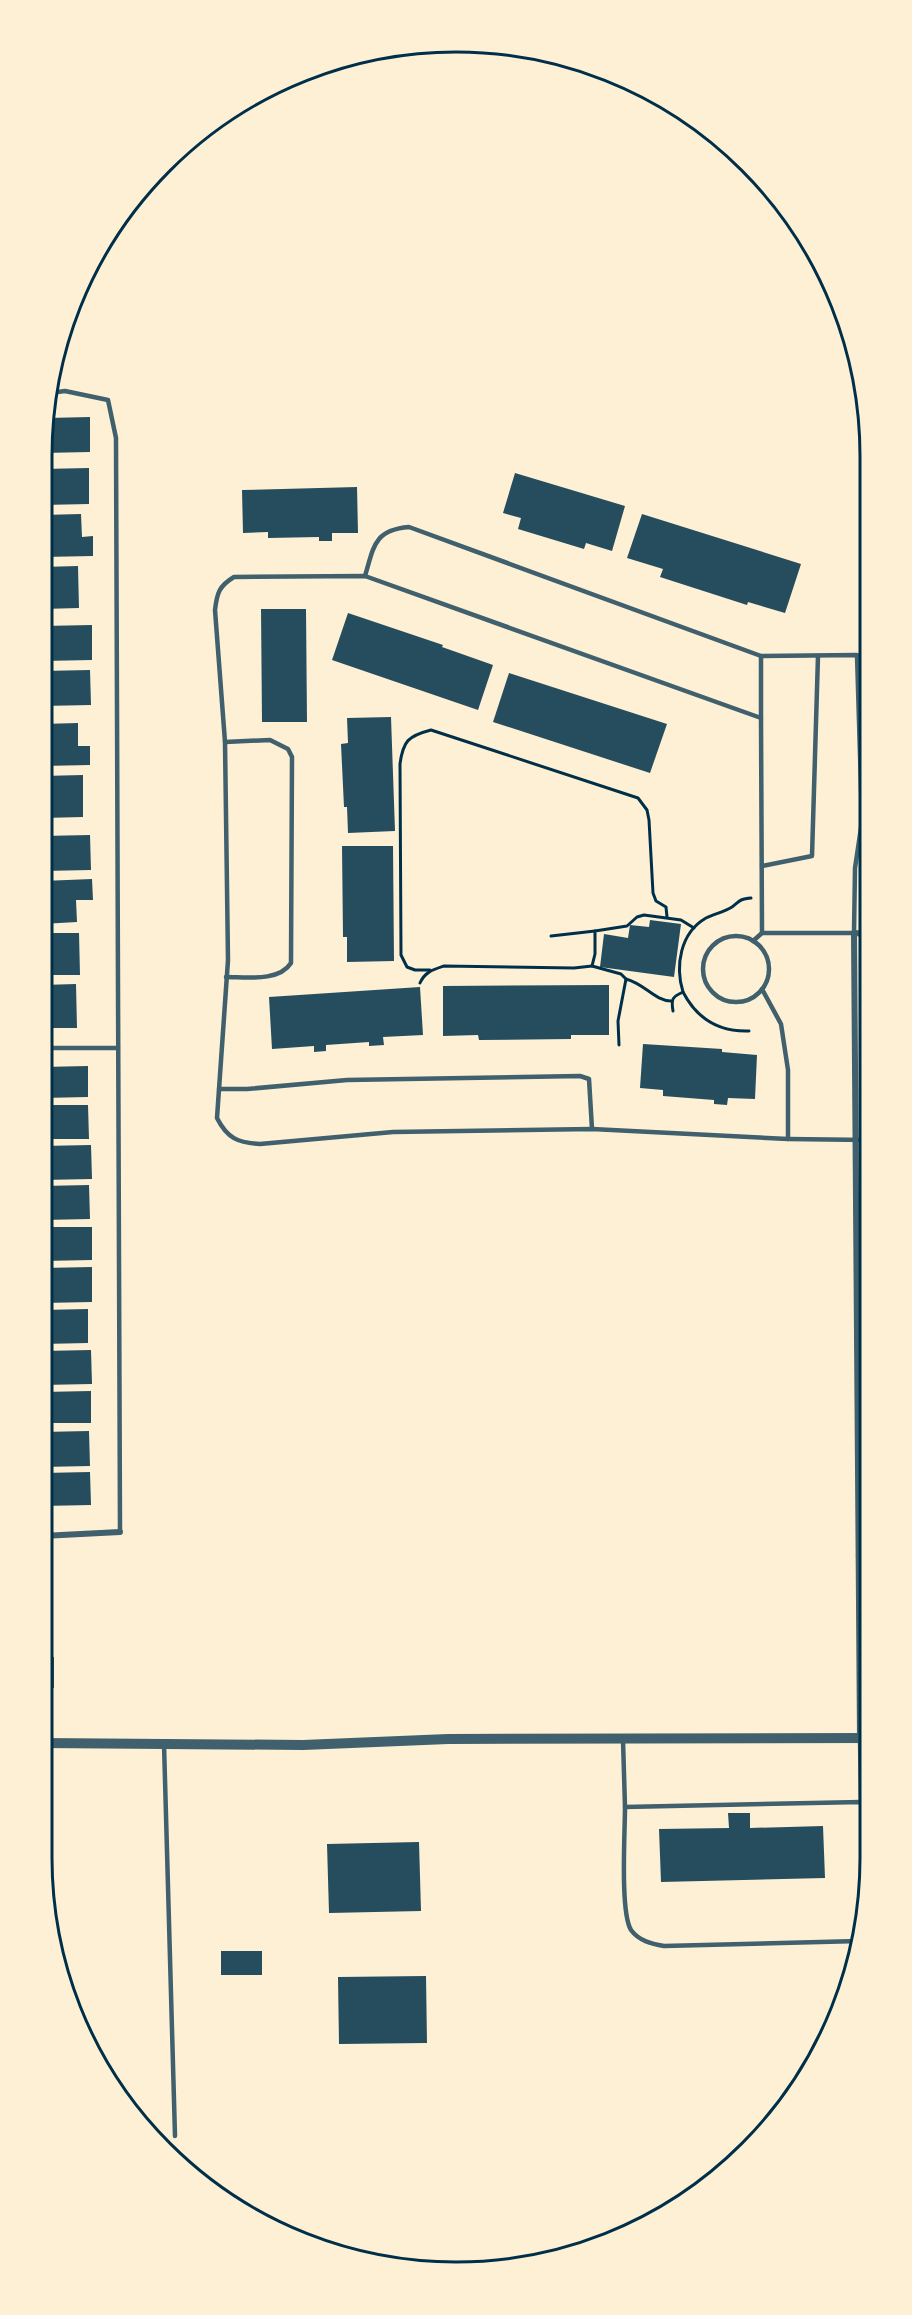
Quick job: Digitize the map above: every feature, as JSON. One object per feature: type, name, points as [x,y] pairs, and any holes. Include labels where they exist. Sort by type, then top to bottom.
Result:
[{"type":"street","points":[[860,933],[854,933],[860,1608]]},
{"type":"street","points":[[52,1535],[120,1532]]},
{"type":"street","points":[[52,1743],[303,1745],[448,1739],[860,1738]]},
{"type":"lane","points":[[58,392],[65,391],[108,400],[116,438],[120,1532]]},
{"type":"lane","points":[[365,576],[374,543],[384,532],[409,527],[761,656],[858,655],[860,738]]},
{"type":"lane","points":[[761,718],[365,576],[234,577],[222,584],[216,595],[214,610],[225,742],[226,977],[217,1118],[223,1130],[232,1140],[247,1144],[393,1132],[592,1129],[788,1139],[860,1140]]},
{"type":"lane","points":[[761,656],[762,933]]},
{"type":"lane","points":[[762,866],[812,856],[818,656]]},
{"type":"lane","points":[[225,742],[270,740],[288,748],[292,757],[291,963],[287,969],[272,975],[226,977]]},
{"type":"lane","points":[[753,941],[762,933],[854,933],[856,855],[860,832]]},
{"type":"lane","points":[[735,936],[753,941],[760,947],[769,963],[767,981],[762,989],[747,1000],[729,1001],[713,992],[704,975],[706,957],[717,942],[735,936]]},
{"type":"lane","points":[[762,989],[781,1024],[788,1070],[788,1139]]},
{"type":"lane","points":[[52,1048],[118,1048]]},
{"type":"lane","points":[[219,1089],[247,1089],[347,1080],[580,1076],[589,1078],[592,1129]]},
{"type":"lane","points":[[623,1740],[626,1910],[631,1930],[645,1942],[664,1947],[851,1941]]},
{"type":"lane","points":[[164,1744],[176,2136]]},
{"type":"lane","points":[[625,1807],[860,1802]]},
{"type":"path","points":[[667,917],[666,907],[656,901],[653,893],[649,820],[647,810],[638,798],[431,730],[417,734],[402,748],[400,764],[401,955],[407,967],[430,970],[444,966],[540,968],[592,966],[621,974],[626,979],[644,986],[664,1001],[671,1001]]},
{"type":"path","points":[[749,1031],[732,1030],[711,1024],[689,1004],[678,972],[682,948],[694,928],[704,919],[732,907],[738,900],[762,898]]},
{"type":"path","points":[[551,936],[627,926],[637,917],[644,915],[681,920],[694,928]]},
{"type":"path","points":[[592,966],[595,954],[595,931]]},
{"type":"path","points":[[420,983],[423,976],[430,970]]},
{"type":"path","points":[[620,1045],[618,1021],[626,979]]},
{"type":"path","points":[[673,1011],[671,1001],[674,996],[683,992]]},
{"type":"building","points":[[90,417],[90,452],[52,453],[54,418]]},
{"type":"building","points":[[89,468],[89,504],[52,505],[52,469]]},
{"type":"building","points":[[515,473],[625,506],[612,551],[586,543],[584,549],[518,529],[521,518],[503,513]]},
{"type":"building","points":[[357,487],[358,533],[332,533],[332,541],[319,541],[319,537],[268,538],[268,532],[243,533],[242,490]]},
{"type":"building","points":[[81,514],[82,537],[93,536],[93,556],[52,557],[52,515]]},
{"type":"building","points":[[642,514],[801,564],[785,613],[748,602],[747,605],[660,577],[663,569],[627,558]]},
{"type":"building","points":[[78,566],[79,608],[52,609],[52,567]]},
{"type":"building","points":[[261,609],[306,609],[307,722],[262,722]]},
{"type":"building","points":[[348,613],[443,645],[442,647],[493,665],[478,710],[332,660]]},
{"type":"building","points":[[92,625],[92,660],[52,661],[52,626]]},
{"type":"building","points":[[90,670],[91,705],[52,706],[52,671]]},
{"type":"building","points":[[509,673],[667,724],[650,773],[493,722]]},
{"type":"building","points":[[391,717],[395,831],[348,833],[347,807],[344,807],[341,744],[348,743],[347,718]]},
{"type":"building","points":[[78,723],[78,746],[90,746],[90,765],[52,766],[52,724]]},
{"type":"building","points":[[83,775],[83,817],[52,818],[52,776]]},
{"type":"building","points":[[90,835],[91,870],[52,871],[52,836]]},
{"type":"building","points":[[342,846],[393,846],[394,961],[347,962],[347,937],[343,937]]},
{"type":"building","points":[[92,879],[93,900],[76,900],[77,922],[52,923],[52,881]]},
{"type":"building","points":[[650,920],[681,924],[674,977],[600,967],[604,934],[628,938],[630,925],[649,927]]},
{"type":"building","points":[[52,933],[79,933],[80,975],[52,975]]},
{"type":"building","points":[[76,984],[77,1028],[52,1028],[52,985]]},
{"type":"building","points":[[609,985],[609,1035],[571,1035],[571,1039],[479,1040],[478,1035],[443,1036],[443,986]]},
{"type":"building","points":[[420,987],[423,1035],[383,1037],[384,1045],[369,1046],[369,1042],[326,1045],[326,1051],[314,1052],[314,1046],[272,1049],[269,997]]},
{"type":"building","points":[[643,1044],[722,1049],[722,1052],[757,1055],[755,1099],[728,1098],[727,1105],[714,1104],[714,1100],[663,1096],[663,1090],[640,1088]]},
{"type":"building","points":[[88,1066],[88,1097],[52,1098],[52,1067]]},
{"type":"building","points":[[52,1105],[88,1105],[89,1139],[52,1139]]},
{"type":"building","points":[[91,1145],[92,1179],[52,1180],[52,1146]]},
{"type":"building","points":[[89,1185],[90,1219],[52,1220],[52,1186]]},
{"type":"building","points":[[52,1227],[92,1227],[92,1260],[52,1261]]},
{"type":"building","points":[[92,1267],[92,1302],[52,1303],[52,1268]]},
{"type":"building","points":[[88,1309],[88,1343],[52,1344],[52,1310]]},
{"type":"building","points":[[91,1350],[92,1384],[52,1385],[52,1351]]},
{"type":"building","points":[[91,1391],[91,1423],[52,1423],[52,1392]]},
{"type":"building","points":[[89,1431],[90,1466],[52,1467],[52,1432]]},
{"type":"building","points":[[90,1472],[91,1505],[52,1506],[52,1473]]},
{"type":"building","points":[[52,1657],[54,1657],[54,1688],[52,1688]]},
{"type":"building","points":[[728,1813],[750,1813],[750,1828],[823,1826],[825,1878],[661,1882],[659,1829],[729,1828]]},
{"type":"building","points":[[419,1842],[421,1911],[329,1913],[327,1844]]},
{"type":"building","points":[[221,1951],[262,1951],[262,1975],[221,1975]]},
{"type":"building","points":[[426,1976],[427,2043],[339,2044],[338,1977]]}]
